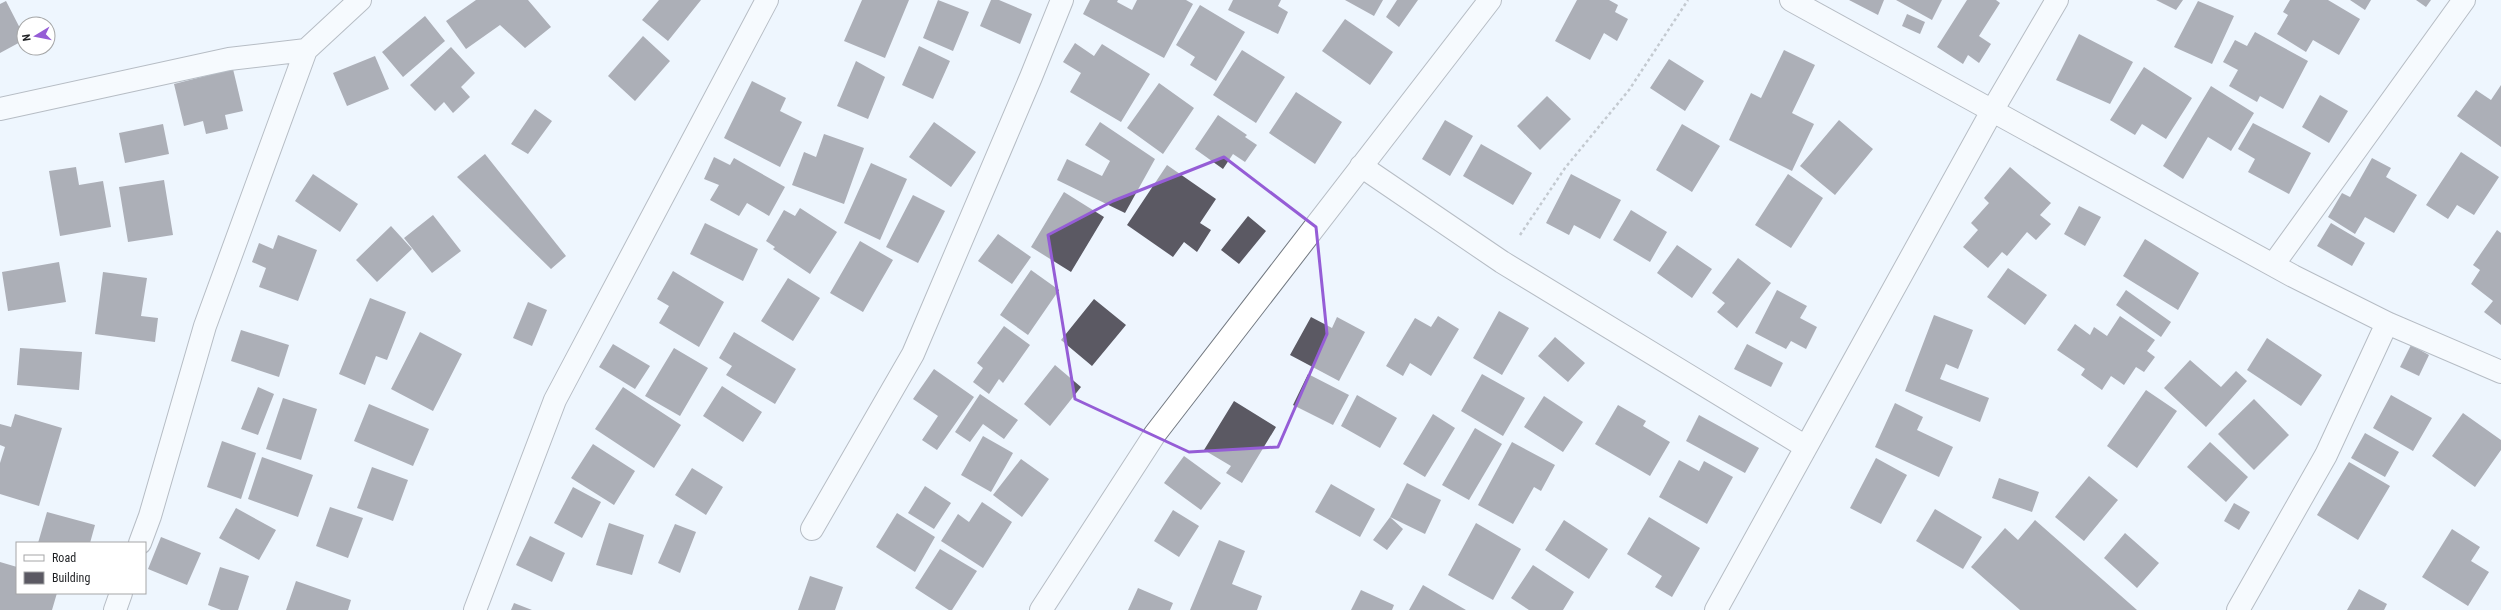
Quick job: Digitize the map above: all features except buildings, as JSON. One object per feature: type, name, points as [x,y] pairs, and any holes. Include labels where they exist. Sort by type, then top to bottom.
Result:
[{"type":"street","points":[[140,542],[150,516],[205,326],[306,50],[360,0]]},
{"type":"street","points":[[475,610],[554,400],[767,0]]},
{"type":"street","points":[[812,529],[913,354],[1031,78],[1062,0]]},
{"type":"street","points":[[1041,610],[1156,434],[1490,0]]},
{"type":"street","points":[[1791,0],[2273,265],[2387,324],[2501,372]]},
{"type":"street","points":[[1716,610],[1992,111],[2057,0]]},
{"type":"street","points":[[2273,265],[2464,0]]},
{"type":"street","points":[[0,109],[229,59],[306,50]]},
{"type":"street","points":[[1361,166],[1502,262],[1806,447]]},
{"type":"street","points":[[2238,610],[2326,456],[2387,324]]},
{"type":"street","points":[[115,610],[121,594]]},
{"type":"path","points":[[1502,262],[1565,168],[1629,90],[1688,0]]},
{"type":"highlighted area","points":[[1224,157],[1316,227],[1327,334],[1278,447],[1189,452],[1075,399],[1048,235],[1113,201]]}]
